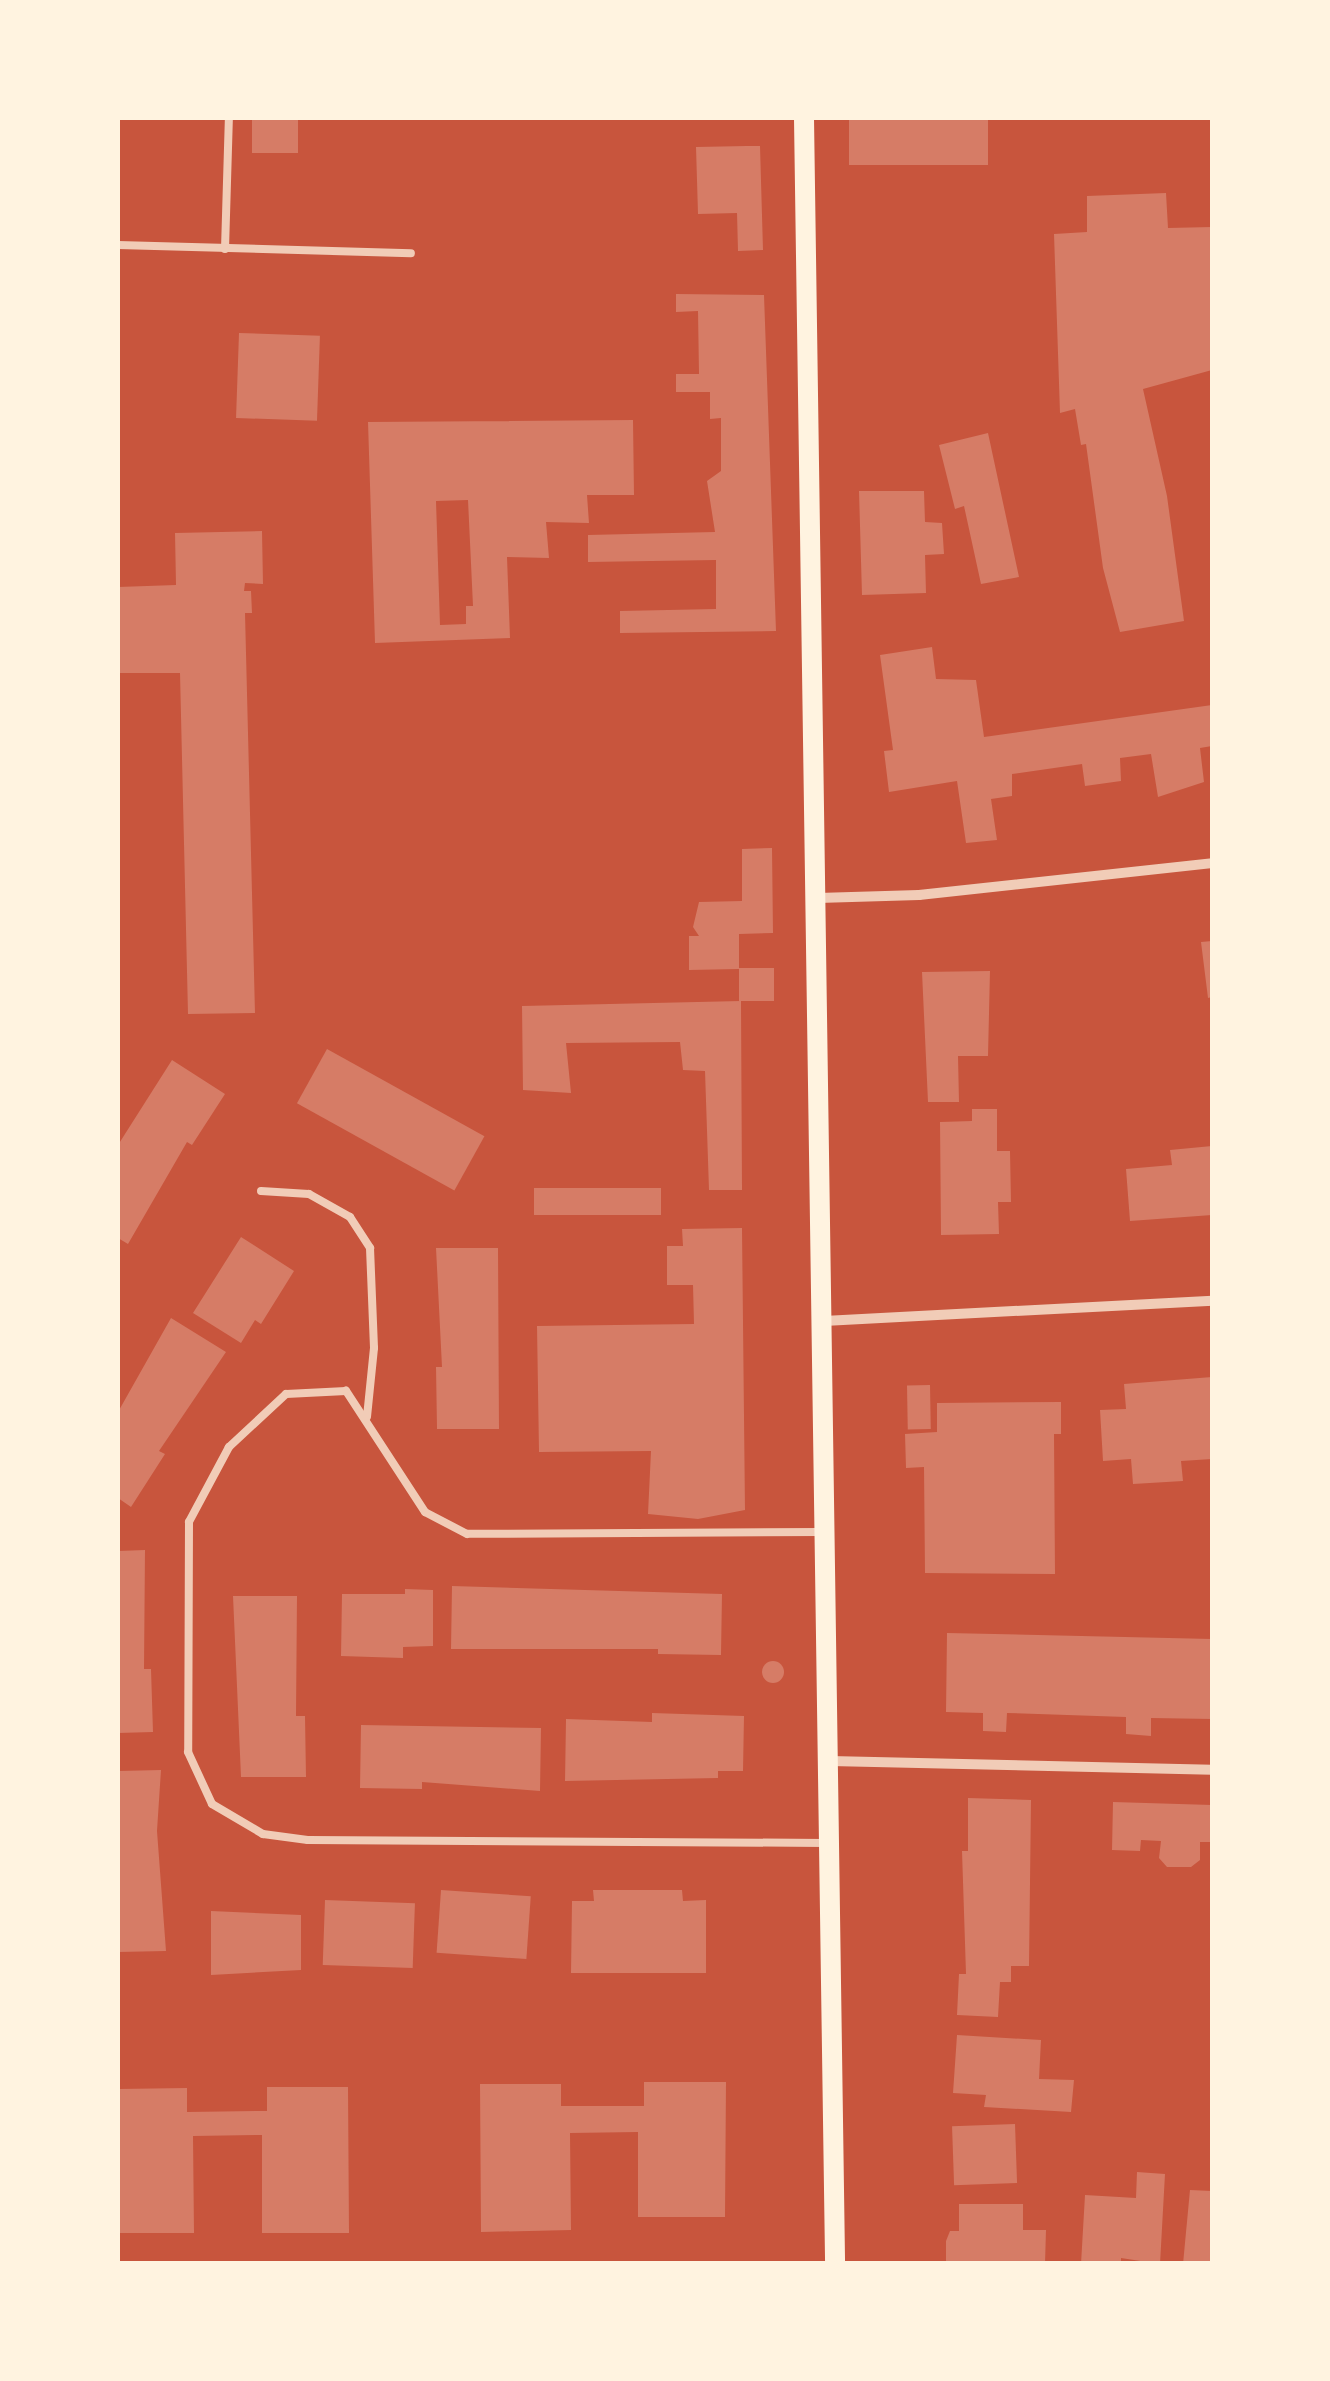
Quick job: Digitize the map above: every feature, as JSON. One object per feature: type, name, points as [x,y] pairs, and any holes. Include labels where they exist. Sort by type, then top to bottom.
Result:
[{"type":"main road","points":[[804,118],[835,2264]]},
{"type":"street","points":[[818,898],[919,895],[1212,862]]},
{"type":"street","points":[[824,1321],[1212,1300]]},
{"type":"street","points":[[830,1762],[1212,1770]]},
{"type":"lane","points":[[225,249],[229,118]]},
{"type":"lane","points":[[118,245],[411,253]]},
{"type":"lane","points":[[261,1192],[309,1194],[350,1217],[370,1248],[374,1348],[368,1417]]},
{"type":"lane","points":[[827,1532],[467,1534],[425,1512],[368,1417],[346,1391],[286,1394],[229,1447],[189,1522],[188,1752],[212,1804],[262,1834],[308,1840],[830,1842]]},
{"type":"building","points":[[252,118],[298,118],[298,153],[252,153]]},
{"type":"building","points":[[849,118],[988,118],[988,165],[849,165]]},
{"type":"building","points":[[760,146],[763,250],[738,251],[737,213],[698,214],[696,147]]},
{"type":"building","points":[[1166,193],[1168,228],[1212,227],[1212,370],[1143,389],[1167,496],[1184,621],[1120,632],[1103,568],[1086,444],[1081,445],[1075,409],[1060,413],[1054,234],[1087,232],[1087,196]]},
{"type":"building","points":[[676,294],[764,295],[776,631],[620,633],[620,611],[716,609],[716,560],[588,562],[588,535],[715,532],[707,481],[721,471],[721,418],[710,419],[710,392],[676,392],[676,374],[699,374],[698,311],[676,312]]},
{"type":"building","points":[[239,333],[320,336],[317,421],[236,418]]},
{"type":"building","points":[[633,420],[634,495],[587,495],[589,523],[546,522],[549,558],[507,557],[510,638],[375,643],[368,422]],"holes":[[[468,500],[473,606],[466,606],[466,624],[440,625],[436,501]]]},
{"type":"building","points":[[988,433],[1019,577],[981,584],[964,506],[955,509],[939,445]]},
{"type":"building","points":[[859,491],[924,491],[925,522],[942,523],[944,554],[925,555],[926,593],[862,595]]},
{"type":"building","points":[[262,531],[263,584],[245,583],[244,591],[251,591],[252,613],[245,613],[255,1013],[188,1014],[180,673],[118,673],[118,587],[176,585],[175,533]]},
{"type":"building","points":[[932,647],[936,679],[976,680],[984,737],[1212,705],[1212,746],[1200,748],[1204,782],[1158,797],[1151,754],[1120,758],[1121,781],[1085,786],[1082,764],[1012,774],[1012,796],[991,799],[997,840],[966,843],[957,781],[889,792],[884,751],[893,750],[880,655]]},
{"type":"building","points":[[772,848],[773,933],[739,934],[739,969],[689,970],[689,936],[699,936],[693,927],[699,902],[742,901],[742,849]]},
{"type":"building","points":[[1212,941],[1212,997],[1208,998],[1201,942]]},
{"type":"building","points":[[739,968],[774,968],[774,1001],[739,1001]]},
{"type":"building","points":[[990,971],[988,1056],[958,1056],[959,1102],[928,1102],[922,972]]},
{"type":"building","points":[[741,1001],[742,1190],[709,1190],[705,1071],[683,1070],[680,1042],[566,1043],[571,1093],[523,1090],[522,1006]]},
{"type":"building","points":[[327,1049],[484,1136],[454,1190],[297,1103]]},
{"type":"building","points":[[172,1060],[225,1094],[192,1145],[187,1142],[128,1244],[118,1238],[118,1145]]},
{"type":"building","points":[[972,1109],[997,1109],[997,1151],[1010,1151],[1011,1202],[998,1202],[999,1234],[941,1235],[940,1122],[972,1121]]},
{"type":"building","points":[[1212,1146],[1212,1215],[1130,1221],[1126,1169],[1172,1165],[1170,1150]]},
{"type":"building","points":[[534,1188],[661,1188],[661,1215],[534,1215]]},
{"type":"building","points":[[742,1228],[745,1510],[698,1519],[648,1514],[651,1451],[539,1452],[537,1326],[694,1324],[693,1285],[667,1285],[667,1246],[683,1246],[682,1229]]},
{"type":"building","points":[[241,1237],[294,1271],[261,1324],[255,1320],[241,1343],[193,1313]]},
{"type":"building","points":[[436,1248],[498,1248],[499,1429],[437,1429],[436,1367],[442,1367]]},
{"type":"building","points":[[171,1318],[226,1352],[159,1451],[165,1454],[131,1507],[118,1498],[118,1412]]},
{"type":"building","points":[[1212,1377],[1212,1459],[1181,1461],[1183,1481],[1133,1484],[1131,1459],[1103,1461],[1100,1410],[1126,1409],[1124,1384]]},
{"type":"building","points":[[907,1385],[930,1385],[931,1429],[908,1429]]},
{"type":"building","points":[[1061,1402],[1061,1434],[1054,1434],[1055,1574],[925,1573],[924,1467],[906,1468],[905,1434],[937,1432],[937,1403]]},
{"type":"building","points":[[145,1550],[144,1669],[151,1669],[153,1732],[118,1733],[118,1551]]},
{"type":"building","points":[[452,1586],[722,1594],[721,1655],[658,1654],[658,1649],[451,1649]]},
{"type":"building","points":[[405,1589],[433,1590],[433,1646],[403,1647],[403,1658],[341,1656],[342,1594],[405,1594]]},
{"type":"building","points":[[233,1596],[297,1596],[296,1716],[305,1716],[306,1777],[241,1777]]},
{"type":"building","points":[[947,1633],[1212,1639],[1212,1719],[1151,1718],[1151,1736],[1126,1734],[1126,1717],[1007,1713],[1006,1732],[983,1731],[983,1713],[946,1712]]},
{"type":"building","points":[[769,1661],[777,1661],[784,1672],[777,1683],[769,1683],[762,1676],[762,1668]]},
{"type":"building","points":[[652,1713],[744,1716],[743,1771],[718,1771],[718,1778],[565,1781],[566,1719],[652,1722]]},
{"type":"building","points":[[361,1725],[541,1728],[540,1791],[422,1782],[422,1789],[360,1788]]},
{"type":"building","points":[[161,1770],[157,1831],[166,1951],[118,1952],[118,1771]]},
{"type":"building","points":[[968,1798],[1031,1800],[1029,1966],[1011,1966],[1011,1982],[1000,1982],[998,2017],[957,2015],[959,1974],[966,1974],[962,1851],[968,1851]]},
{"type":"building","points":[[1113,1802],[1212,1805],[1212,1842],[1200,1842],[1200,1860],[1191,1867],[1167,1867],[1159,1858],[1161,1841],[1141,1840],[1140,1851],[1112,1850]]},
{"type":"building","points":[[441,1890],[531,1896],[526,1959],[437,1953]]},
{"type":"building","points":[[593,1890],[682,1890],[683,1901],[706,1900],[706,1973],[571,1973],[572,1901],[594,1901]]},
{"type":"building","points":[[325,1900],[415,1903],[413,1968],[323,1965]]},
{"type":"building","points":[[211,1911],[301,1915],[301,1970],[211,1975]]},
{"type":"building","points":[[957,2035],[1041,2040],[1039,2079],[1074,2080],[1071,2112],[984,2107],[986,2095],[953,2093]]},
{"type":"building","points":[[644,2082],[726,2082],[725,2217],[638,2217],[638,2132],[570,2133],[571,2230],[481,2232],[480,2084],[561,2084],[561,2106],[644,2106]]},
{"type":"building","points":[[267,2087],[348,2087],[349,2233],[262,2233],[262,2135],[193,2136],[194,2233],[118,2233],[118,2089],[187,2088],[187,2112],[267,2111]]},
{"type":"building","points":[[1015,2124],[1017,2183],[954,2185],[952,2126]]},
{"type":"building","points":[[1137,2172],[1165,2174],[1160,2264],[1121,2258],[1121,2264],[1081,2264],[1085,2195],[1136,2198]]},
{"type":"building","points":[[1190,2190],[1212,2191],[1212,2264],[1183,2264]]},
{"type":"building","points":[[959,2204],[1023,2204],[1023,2230],[1046,2230],[1045,2264],[946,2261],[950,2231],[959,2231]]}]
